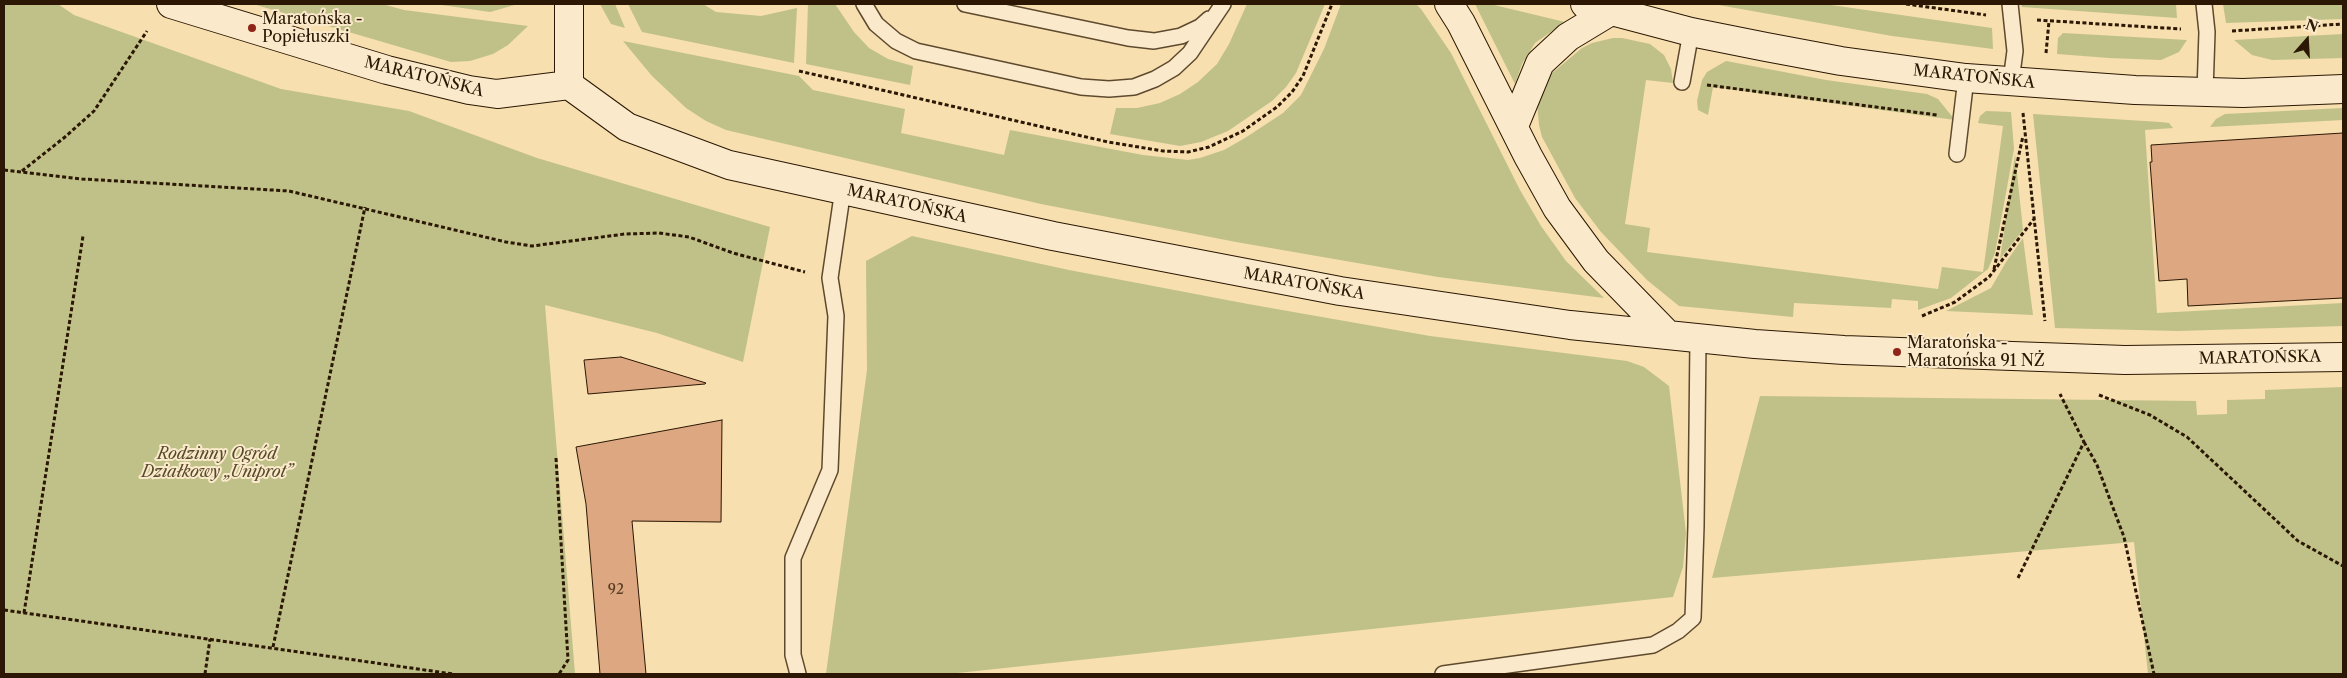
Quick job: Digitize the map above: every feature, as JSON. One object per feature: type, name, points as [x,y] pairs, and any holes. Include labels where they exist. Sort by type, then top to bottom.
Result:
[{"type":"main road","name":"MARATOŃSKA","points":[[171,4],[387,70],[469,90],[497,94],[569,85],[627,127],[729,165],[1053,236],[1340,291],[1570,325],[1668,336],[1844,350],[1946,355],[2172,360],[2343,356]]},
{"type":"main road","points":[[569,4],[569,85]]},
{"type":"main road","points":[[1449,4],[1461,23],[1542,182],[1575,234],[1603,268],[1668,336]]},
{"type":"main road","name":"MARATOŃSKA","points":[[1585,4],[1691,32],[1841,61],[1966,78],[2017,93],[2101,88],[2205,92],[2343,89]]},
{"type":"main road","points":[[1514,126],[1540,63],[1568,37],[1611,11]]},
{"type":"lane","points":[[864,4],[876,24],[896,42],[916,51],[1081,87],[1109,89],[1134,87],[1155,80],[1174,68],[1190,53],[1220,8]]},
{"type":"lane","points":[[965,4],[1128,38],[1154,41],[1181,36],[1200,27],[1220,8]]},
{"type":"lane","points":[[2204,4],[2207,32],[2205,92]]},
{"type":"lane","points":[[2011,11],[2017,93]]},
{"type":"lane","points":[[1682,82],[1691,32]]},
{"type":"lane","points":[[1957,154],[1966,78]]},
{"type":"lane","points":[[798,674],[793,655],[793,558],[830,470],[836,316],[830,278],[843,189]]},
{"type":"lane","points":[[1444,674],[1653,645],[1678,630],[1693,618],[1698,338]]},
{"type":"path","points":[[1906,4],[2011,11],[2049,21],[2207,32],[2343,24]]},
{"type":"path","points":[[2046,53],[2049,21]]},
{"type":"path","points":[[22,172],[65,138],[94,111],[146,31]]},
{"type":"path","points":[[1682,82],[1948,116],[1964,105]]},
{"type":"path","points":[[2017,93],[2023,110],[2045,321]]},
{"type":"path","points":[[2023,110],[2033,111]]},
{"type":"path","points":[[1993,272],[2024,131]]},
{"type":"path","points":[[4,170],[82,179],[289,191],[366,207],[506,242],[532,246],[625,234],[669,234],[830,278]]},
{"type":"path","points":[[274,647],[366,207]]},
{"type":"path","points":[[1922,316],[1955,302],[1993,272],[2034,219]]},
{"type":"path","points":[[24,613],[83,236]]},
{"type":"path","points":[[2060,394],[2097,465],[2124,537],[2154,674]]},
{"type":"path","points":[[2099,395],[2150,415],[2188,437],[2298,542],[2343,566]]},
{"type":"path","points":[[2018,578],[2084,442]]},
{"type":"path","points":[[556,458],[568,660],[560,674]]},
{"type":"path","points":[[4,610],[453,674]]},
{"type":"path","points":[[205,674],[210,640]]},
{"type":"green space","name":"Rodzinny Ogród Działkowy „Uniprot”","points":[[4,4],[58,4],[74,15],[281,89],[409,111],[537,158],[770,227],[743,362],[657,333],[545,305],[575,674],[4,674]]},
{"type":"green space","points":[[253,4],[382,4],[404,10],[528,26],[508,45],[493,54],[470,61],[451,62]]},
{"type":"green space","points":[[435,4],[518,4],[490,12]]},
{"type":"green space","points":[[600,4],[615,4],[625,28],[611,24]]},
{"type":"green space","points":[[628,4],[703,4],[716,12],[761,16],[797,8],[794,63],[642,32]]},
{"type":"green space","points":[[808,4],[835,4],[854,32],[869,48],[888,59],[913,66],[910,85],[806,64]]},
{"type":"green space","points":[[1247,4],[1325,4],[1296,73],[1286,87],[1272,101],[1228,131],[1201,142],[1180,146],[1110,134],[1116,108],[1137,108],[1160,103],[1180,94],[1198,82],[1217,64],[1229,44]]},
{"type":"green space","points":[[1341,4],[1416,4],[1421,9],[1451,53],[1520,190],[1541,226],[1566,261],[1604,298],[1438,277],[1236,242],[1041,204],[726,130],[706,121],[686,108],[652,76],[623,41],[799,76],[813,90],[905,109],[901,133],[1004,155],[1010,130],[1143,155],[1188,160],[1224,150],[1245,138],[1283,113],[1301,95],[1324,49]]},
{"type":"green space","points":[[1475,4],[1490,4],[1565,22],[1535,43],[1522,64],[1515,84]]},
{"type":"green space","points":[[1713,4],[1824,4],[1992,28],[1993,49],[1892,36]]},
{"type":"green space","points":[[2021,4],[2176,4],[2177,18],[2022,7]]},
{"type":"green space","points":[[2223,4],[2343,4],[2343,19],[2226,23]]},
{"type":"green space","points":[[2063,33],[2187,40],[2179,52],[2161,60],[2109,58],[2057,54],[2058,38]]},
{"type":"green space","points":[[2343,34],[2343,58],[2272,60],[2252,55],[2234,40]]},
{"type":"green space","points":[[1613,38],[1650,44],[1664,55],[1671,69],[1673,83],[1646,80],[1625,224],[1650,228],[1647,252],[1938,289],[1942,267],[1983,272],[2003,126],[1978,123],[1980,116],[1986,111],[2011,112],[2014,149],[1995,253],[1988,269],[1951,298],[1918,310],[1918,301],[1892,299],[1891,308],[1794,303],[1793,317],[1679,306],[1647,280],[1601,232],[1575,198],[1542,137],[1539,125],[1537,102],[1545,82],[1551,74],[1582,48],[1592,43]]},
{"type":"green space","points":[[1726,61],[1826,80],[1927,94],[1938,99],[1955,120],[1713,87],[1708,115],[1698,110],[1697,101],[1702,80],[1707,72]]},
{"type":"green space","points":[[2343,108],[2343,120],[2210,127],[2216,119],[2225,114]]},
{"type":"green space","points":[[2033,114],[2160,122],[2169,123],[2173,128],[2145,130],[2157,313],[2343,303],[2343,326],[2178,331],[2055,328]]},
{"type":"green space","points":[[2015,154],[2023,230],[2000,259]]},
{"type":"green space","points":[[912,236],[1069,270],[1248,304],[1430,336],[1627,361],[1644,367],[1669,386],[1686,533],[1683,567],[1673,597],[948,674],[826,674],[867,370],[866,261]]},
{"type":"green space","points":[[2023,238],[2033,315],[1946,311],[1991,288]]},
{"type":"green space","points":[[2343,387],[2343,674],[2148,674],[2134,542],[1712,578],[1760,396],[2196,401],[2197,415],[2227,414],[2227,400],[2265,399],[2265,390]]},
{"type":"building","points":[[2343,133],[2343,298],[2188,306],[2187,279],[2159,281],[2150,162],[2152,162],[2151,145]]},
{"type":"building","points":[[621,357],[706,383],[588,394],[584,360]]},
{"type":"building","points":[[722,420],[721,522],[632,521],[646,674],[600,674],[586,504],[576,447]]},
{"type":"place","name":"Maratońska - Popiełuszki","points":[[252,28]]},
{"type":"place","name":"Maratońska - Maratońska 91 NŻ","points":[[1897,352]]}]
